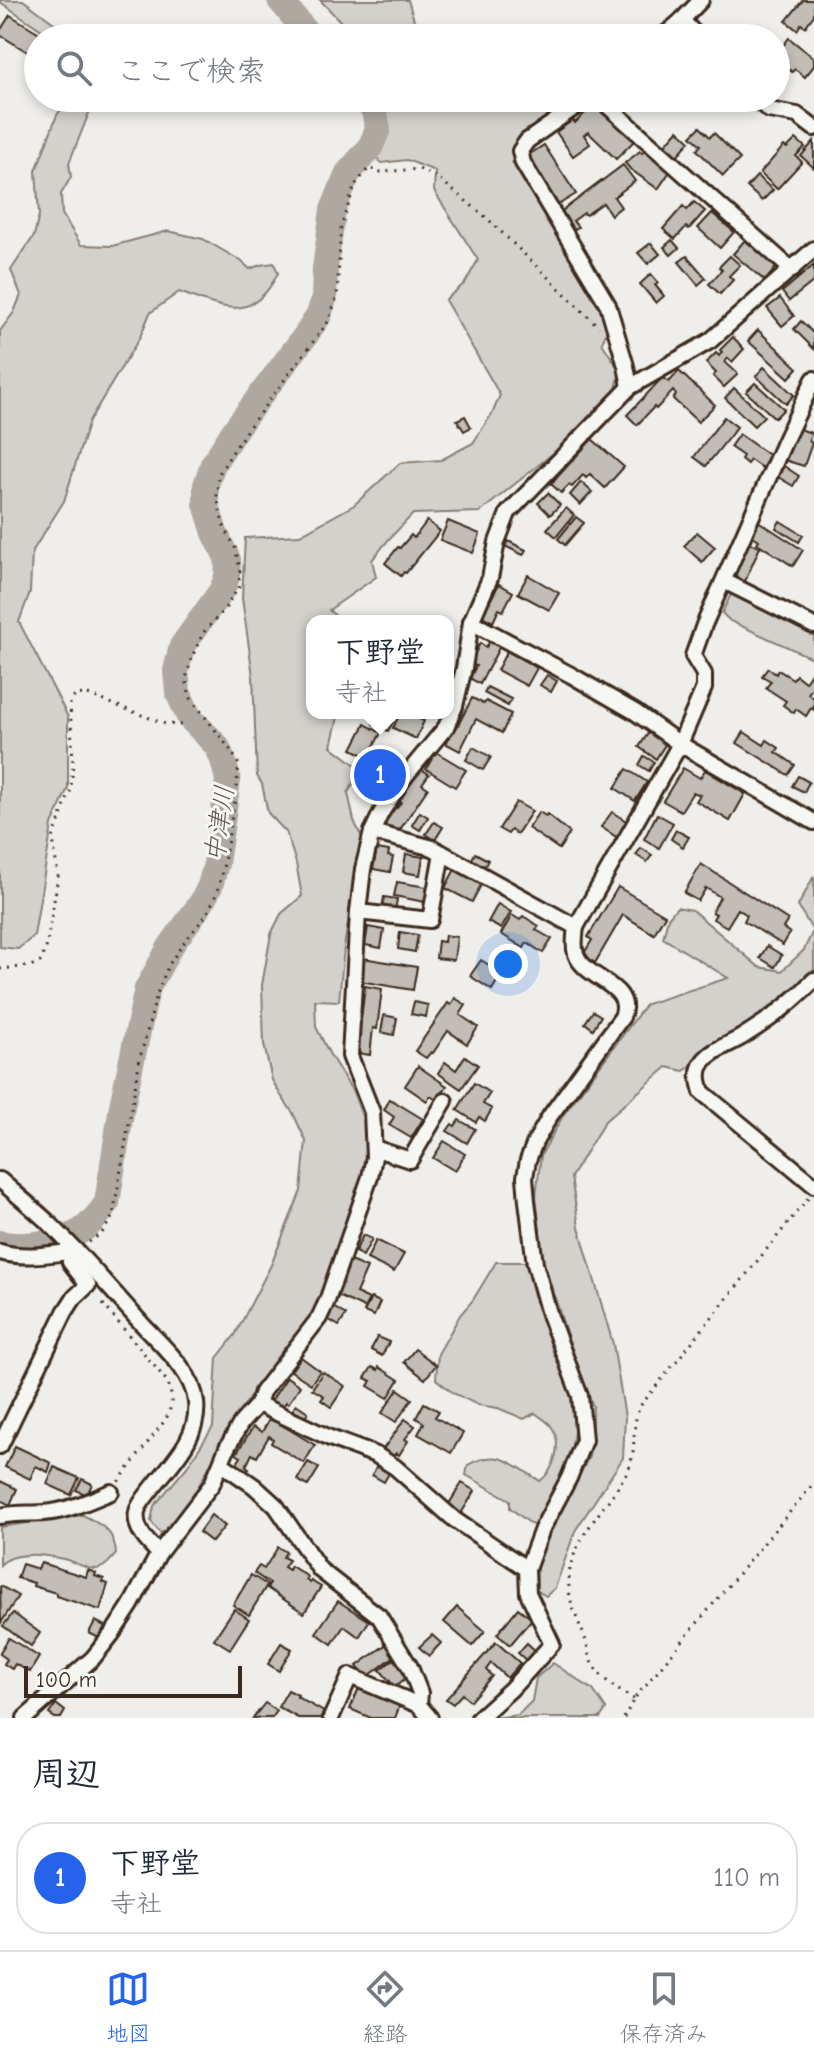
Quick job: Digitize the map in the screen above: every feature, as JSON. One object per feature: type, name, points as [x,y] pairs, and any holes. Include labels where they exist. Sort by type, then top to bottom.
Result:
[{"type":"street","points":[[677,24],[701,0]]},
{"type":"street","points":[[682,20],[686,24]]},
{"type":"street","points":[[568,112],[527,141],[520,151],[523,163],[608,305],[630,387]]},
{"type":"street","points":[[615,112],[792,270]]},
{"type":"street","points":[[780,112],[797,115],[814,128]]},
{"type":"street","points":[[454,708],[471,622],[490,578],[497,542],[508,513],[630,387],[710,341],[814,249]]},
{"type":"street","points":[[479,1718],[511,1689],[552,1644],[528,1593],[527,1569],[542,1529],[569,1478],[584,1440],[580,1396],[550,1317],[535,1264],[527,1201],[527,1169],[535,1142],[626,1007],[617,991],[581,964],[575,948],[576,927],[680,744],[704,688],[704,674],[693,656],[814,379]]},
{"type":"street","points":[[724,581],[814,626]]},
{"type":"street","points":[[471,622],[635,712],[680,744],[814,822]]},
{"type":"street","points":[[25,1718],[93,1658],[112,1634],[159,1553],[212,1484],[241,1423],[319,1318],[327,1301],[370,1177],[374,1148],[372,1112],[350,1056],[363,869],[372,832],[394,792],[449,719]]},
{"type":"street","points":[[372,832],[433,848],[576,927]]},
{"type":"street","points":[[358,912],[430,920],[442,853]]},
{"type":"street","points":[[814,980],[783,1009],[709,1057],[703,1062],[697,1077],[702,1092],[814,1188]]},
{"type":"street","points":[[374,1148],[410,1160],[445,1101]]},
{"type":"street","points":[[0,1180],[73,1248],[176,1362],[193,1386],[197,1404],[194,1427],[184,1448],[137,1511],[139,1528],[147,1542],[159,1553]]},
{"type":"street","points":[[0,1252],[37,1256],[73,1248]]},
{"type":"street","points":[[1,1442],[65,1312],[88,1285],[70,1262],[73,1248]]},
{"type":"street","points":[[258,1404],[330,1438],[376,1455],[395,1467],[455,1520],[527,1569]]},
{"type":"street","points":[[222,1464],[276,1506],[320,1570],[379,1616],[410,1667],[420,1693],[419,1705]]},
{"type":"street","points":[[0,1516],[46,1513],[74,1507],[111,1492]]},
{"type":"street","points":[[331,1718],[350,1676],[419,1705],[430,1718]]},
{"type":"path","points":[[73,1248],[102,1233],[113,1216],[140,1058],[157,994],[168,966],[207,914],[217,893],[223,868],[239,765],[190,697],[186,679],[203,633],[239,587],[240,569],[235,547],[223,524],[217,497],[218,475],[246,431],[328,322],[337,297],[341,227],[355,185],[369,168],[381,172],[419,169],[438,178],[488,219],[598,326]]},
{"type":"path","points":[[0,969],[40,962],[46,949],[58,877],[53,838],[71,789],[70,702],[74,696],[79,693],[92,696],[165,724],[181,725]]},
{"type":"path","points":[[634,1699],[622,1693],[591,1661],[569,1589],[570,1566],[581,1542],[628,1470],[634,1453],[636,1414],[641,1405],[814,1188]]},
{"type":"path","points":[[88,1285],[172,1391],[171,1409],[166,1419],[111,1492]]},
{"type":"path","points":[[624,1718],[634,1699],[814,1483]]},
{"type":"shaded area","points":[[23,0],[55,24],[33,24],[0,2]]},
{"type":"shaded area","points":[[320,0],[408,0],[415,24],[343,24]]},
{"type":"shaded area","points":[[59,112],[89,112],[69,163],[71,177],[61,194],[62,214],[81,245],[112,246],[168,231],[203,239],[250,269],[274,263],[278,273],[258,300],[247,306],[223,306],[179,292],[150,313],[140,337],[89,421],[64,501],[32,552],[30,592],[19,622],[68,717],[68,788],[52,825],[34,936],[18,949],[0,947],[0,331],[14,312],[21,295],[11,270],[34,236],[39,215],[36,171]]},
{"type":"shaded area","points":[[382,112],[557,112],[532,130],[515,148],[512,162],[603,310],[608,327],[602,343],[620,371],[615,394],[561,447],[480,512],[413,514],[372,560],[376,577],[329,610],[334,615],[306,615],[306,719],[338,719],[331,746],[361,769],[348,793],[354,821],[362,838],[344,947],[339,1001],[315,1000],[316,1027],[353,1092],[366,1127],[365,1166],[318,1306],[257,1386],[190,1502],[168,1531],[160,1533],[151,1521],[154,1506],[187,1467],[213,1427],[217,1358],[235,1335],[271,1265],[301,1191],[306,1141],[272,1080],[264,1045],[262,985],[271,934],[281,914],[302,896],[286,832],[268,813],[262,784],[257,776],[253,676],[242,598],[245,538],[300,535],[354,505],[400,463],[441,460],[473,443],[500,395],[445,300],[465,283],[478,260],[434,191],[435,171],[407,160],[381,163],[376,156]]},
{"type":"shaded area","points":[[731,594],[814,636],[814,659],[730,621],[722,613]]},
{"type":"shaded area","points":[[814,876],[814,970],[793,996],[684,1071],[667,1067],[605,1121],[571,1177],[579,1227],[613,1344],[625,1417],[623,1458],[575,1531],[555,1588],[546,1596],[536,1590],[537,1567],[549,1529],[589,1457],[593,1407],[543,1260],[536,1196],[541,1155],[564,1114],[646,1004],[728,978],[663,938],[668,918],[677,907],[692,910],[759,967],[782,971],[804,950],[813,931],[798,906]]},
{"type":"shaded area","points":[[496,1262],[526,1262],[537,1308],[571,1391],[576,1416],[570,1461],[535,1527],[510,1508],[510,1500],[466,1475],[468,1465],[498,1458],[514,1464],[540,1481],[550,1470],[556,1455],[555,1433],[551,1426],[535,1413],[524,1419],[498,1408],[478,1405],[453,1393],[436,1379],[438,1354]]},
{"type":"shaded area","points":[[83,1515],[102,1526],[113,1539],[116,1554],[104,1566],[91,1569],[63,1559],[30,1555],[13,1557],[0,1565],[0,1527]]},
{"type":"shaded area","points":[[553,1663],[593,1690],[606,1709],[600,1718],[492,1718],[518,1715],[532,1701],[536,1678]]},
{"type":"building","points":[[803,0],[814,0],[814,15],[805,27],[801,24],[797,30],[786,21]]},
{"type":"building","points":[[10,15],[25,24],[24,50],[0,35]]},
{"type":"building","points":[[790,39],[814,58],[814,66],[805,77],[795,69],[792,72]]},
{"type":"building","points":[[586,112],[604,112],[634,141],[616,159],[588,132],[584,135],[590,144],[573,156],[556,132],[573,120],[575,123]]},
{"type":"building","points":[[700,127],[710,137],[714,133],[740,159],[723,176],[697,150],[701,145],[691,136]]},
{"type":"building","points":[[678,130],[690,141],[676,157],[664,146]]},
{"type":"building","points":[[796,139],[805,147],[796,156],[802,162],[777,189],[760,173],[784,146],[787,148]]},
{"type":"building","points":[[814,141],[814,168],[801,156]]},
{"type":"building","points":[[544,145],[576,194],[558,205],[527,156]]},
{"type":"building","points":[[644,150],[671,170],[658,189],[625,163]]},
{"type":"building","points":[[623,165],[635,181],[614,197],[621,207],[611,215],[603,203],[573,221],[578,227],[572,231],[558,214]]},
{"type":"building","points":[[757,176],[773,190],[762,201],[747,187]]},
{"type":"building","points":[[694,202],[705,211],[675,239],[663,229],[683,206],[687,210]]},
{"type":"building","points":[[712,213],[734,232],[720,248],[698,228]]},
{"type":"building","points":[[672,240],[679,248],[671,255],[664,247]]},
{"type":"building","points":[[745,240],[777,266],[765,281],[733,254]]},
{"type":"building","points":[[651,243],[660,254],[648,264],[638,253]]},
{"type":"building","points":[[687,256],[706,278],[698,285],[679,262]]},
{"type":"building","points":[[730,256],[740,265],[729,276],[733,280],[720,294],[709,284]]},
{"type":"building","points":[[814,265],[814,281],[789,301],[782,292]]},
{"type":"building","points":[[651,274],[664,296],[656,303],[640,284]]},
{"type":"building","points":[[780,298],[794,316],[782,326],[767,308]]},
{"type":"building","points":[[801,321],[814,334],[814,349],[794,329]]},
{"type":"building","points":[[758,330],[798,368],[789,378],[748,341]]},
{"type":"building","points":[[733,337],[744,349],[732,362],[728,358],[725,362],[738,374],[724,387],[706,363],[716,353],[719,356],[720,350]]},
{"type":"building","points":[[764,367],[794,395],[786,404],[756,376]]},
{"type":"building","points":[[679,371],[715,405],[698,422],[673,399],[676,395],[673,391],[637,425],[627,415],[663,377],[669,382]]},
{"type":"building","points":[[755,383],[784,409],[775,418],[746,392]]},
{"type":"building","points":[[734,388],[764,416],[754,426],[725,398]]},
{"type":"building","points":[[465,416],[471,427],[464,431],[457,420]]},
{"type":"building","points":[[724,417],[737,427],[706,466],[694,457]]},
{"type":"building","points":[[797,428],[811,433],[809,441],[812,443],[804,466],[784,460]]},
{"type":"building","points":[[739,434],[770,456],[762,468],[750,460],[747,464],[741,459],[743,456],[730,447]]},
{"type":"building","points":[[592,439],[624,467],[605,488],[590,474],[586,478],[583,475],[561,493],[551,484]]},
{"type":"building","points":[[784,466],[799,476],[793,486],[778,477]]},
{"type":"building","points":[[581,482],[592,492],[580,505],[570,495]]},
{"type":"building","points":[[548,493],[560,505],[550,515],[538,503]]},
{"type":"building","points":[[566,508],[574,515],[556,537],[547,529]]},
{"type":"building","points":[[576,517],[584,523],[565,545],[558,539]]},
{"type":"building","points":[[427,521],[440,531],[401,576],[385,563],[411,535],[414,538]]},
{"type":"building","points":[[448,521],[480,534],[473,553],[440,540]]},
{"type":"building","points":[[758,521],[803,550],[793,566],[757,543],[759,540],[750,534]]},
{"type":"building","points":[[780,521],[803,535],[799,542],[776,528]]},
{"type":"building","points":[[697,532],[715,547],[702,562],[684,546]]},
{"type":"building","points":[[508,541],[526,550],[523,555],[505,546]]},
{"type":"building","points":[[747,542],[760,547],[743,586],[730,581]]},
{"type":"building","points":[[528,575],[559,593],[549,610],[518,593]]},
{"type":"building","points":[[499,584],[513,592],[493,622],[482,616]]},
{"type":"building","points":[[490,641],[500,646],[480,684],[470,678],[476,666],[470,663],[480,643],[486,647]]},
{"type":"building","points":[[507,651],[537,668],[527,686],[497,670]]},
{"type":"building","points":[[768,668],[793,679],[796,675],[805,682],[814,672],[814,685],[808,694],[814,698],[814,710],[811,708],[806,716],[796,709],[794,713],[783,705],[786,701],[766,688],[771,681],[762,676]]},
{"type":"building","points":[[547,675],[557,681],[551,692],[540,685]]},
{"type":"building","points":[[487,687],[511,699],[508,706],[484,693]]},
{"type":"building","points":[[472,698],[484,704],[486,701],[511,714],[502,733],[476,719],[460,751],[445,743],[452,730],[455,731]]},
{"type":"building","points":[[375,719],[393,722],[388,731],[373,724]]},
{"type":"building","points":[[397,719],[424,721],[416,739],[393,728]]},
{"type":"building","points":[[365,724],[381,733],[368,757],[352,749]]},
{"type":"building","points":[[649,732],[666,743],[656,759],[639,747]]},
{"type":"building","points":[[744,732],[764,745],[767,740],[779,748],[776,752],[795,765],[788,775],[737,743]]},
{"type":"building","points":[[473,747],[491,757],[483,770],[466,760]]},
{"type":"building","points":[[436,752],[466,770],[455,787],[426,769]]},
{"type":"building","points":[[644,756],[654,762],[649,771],[639,765]]},
{"type":"building","points":[[379,761],[394,769],[382,790],[367,782]]},
{"type":"building","points":[[419,768],[429,774],[422,784],[428,788],[397,834],[382,824],[394,806],[397,808],[401,802],[398,800]]},
{"type":"building","points":[[683,768],[700,778],[705,770],[745,794],[730,821],[696,801],[700,795],[693,792],[681,811],[663,801]]},
{"type":"building","points":[[627,769],[647,782],[635,801],[615,788]]},
{"type":"building","points":[[798,776],[809,782],[804,792],[792,786]]},
{"type":"building","points":[[516,802],[532,811],[517,834],[511,830],[508,834],[499,829]]},
{"type":"building","points":[[420,812],[428,817],[420,830],[412,825]]},
{"type":"building","points":[[539,812],[547,814],[570,833],[559,849],[528,828]]},
{"type":"building","points":[[612,812],[628,822],[618,838],[601,827]]},
{"type":"building","points":[[657,814],[673,823],[659,848],[644,839]]},
{"type":"building","points":[[434,822],[443,827],[435,840],[426,834]]},
{"type":"building","points":[[676,830],[689,837],[683,847],[671,839]]},
{"type":"building","points":[[641,848],[652,855],[647,862],[636,855]]},
{"type":"building","points":[[377,849],[389,851],[388,856],[393,857],[390,872],[373,869]]},
{"type":"building","points":[[475,853],[488,860],[484,868],[471,861]]},
{"type":"building","points":[[406,854],[423,857],[420,875],[403,872]]},
{"type":"building","points":[[701,864],[788,920],[783,928],[790,933],[783,945],[744,921],[747,915],[738,909],[727,927],[713,919],[716,914],[712,912],[720,897],[706,888],[698,901],[684,893]]},
{"type":"building","points":[[455,869],[482,883],[472,902],[445,888]]},
{"type":"building","points":[[397,882],[427,887],[425,902],[394,896]]},
{"type":"building","points":[[618,887],[665,915],[654,934],[623,915],[595,963],[583,955],[592,940],[588,937]]},
{"type":"building","points":[[384,897],[397,899],[395,911],[382,909]]},
{"type":"building","points":[[498,904],[511,912],[501,929],[488,922]]},
{"type":"building","points":[[512,915],[520,920],[523,916],[539,926],[536,930],[552,939],[543,953],[527,943],[524,948],[501,934]]},
{"type":"building","points":[[368,927],[384,930],[381,948],[365,945]]},
{"type":"building","points":[[400,932],[418,935],[415,952],[398,949]]},
{"type":"building","points":[[445,935],[457,937],[454,960],[436,958],[438,941],[444,942]]},
{"type":"building","points":[[767,946],[782,955],[775,967],[760,958]]},
{"type":"building","points":[[363,958],[417,967],[413,990],[359,981]]},
{"type":"building","points":[[481,960],[502,973],[492,990],[470,976]]},
{"type":"building","points":[[365,986],[382,989],[370,1055],[357,1053]]},
{"type":"building","points":[[455,998],[466,1005],[460,1015],[478,1027],[467,1044],[448,1031],[426,1058],[415,1051],[448,1003],[451,1005]]},
{"type":"building","points":[[414,1002],[428,1005],[426,1017],[411,1014]]},
{"type":"building","points":[[593,1011],[601,1016],[593,1029],[585,1023]]},
{"type":"building","points":[[384,1015],[397,1018],[394,1035],[381,1032]]},
{"type":"building","points":[[465,1056],[478,1065],[461,1089],[438,1073],[445,1062],[456,1070]]},
{"type":"building","points":[[418,1066],[447,1086],[437,1100],[430,1096],[427,1101],[405,1086]]},
{"type":"building","points":[[474,1083],[490,1093],[483,1104],[492,1109],[485,1121],[479,1117],[476,1122],[457,1110]]},
{"type":"building","points":[[390,1099],[423,1119],[411,1138],[389,1125],[394,1117],[384,1110]]},
{"type":"building","points":[[459,1120],[475,1129],[467,1143],[447,1131]]},
{"type":"building","points":[[444,1141],[465,1154],[455,1171],[433,1158]]},
{"type":"building","points":[[363,1235],[372,1239],[363,1256],[355,1252]]},
{"type":"building","points":[[376,1240],[404,1254],[394,1272],[367,1259]]},
{"type":"building","points":[[350,1261],[367,1268],[356,1293],[369,1299],[364,1308],[334,1294]]},
{"type":"building","points":[[371,1298],[380,1302],[374,1316],[364,1312]]},
{"type":"building","points":[[333,1307],[346,1315],[339,1326],[326,1318]]},
{"type":"building","points":[[377,1337],[389,1342],[382,1356],[371,1350]]},
{"type":"building","points":[[415,1349],[436,1365],[425,1379],[404,1362]]},
{"type":"building","points":[[301,1357],[320,1371],[311,1384],[291,1371]]},
{"type":"building","points":[[372,1367],[378,1370],[379,1367],[399,1380],[388,1398],[368,1386],[371,1381],[365,1378]]},
{"type":"building","points":[[323,1372],[345,1386],[331,1407],[321,1400],[324,1396],[312,1389]]},
{"type":"building","points":[[287,1377],[300,1386],[280,1411],[269,1404]]},
{"type":"building","points":[[398,1389],[412,1399],[396,1422],[382,1413]]},
{"type":"building","points":[[424,1403],[439,1411],[435,1417],[463,1433],[451,1453],[418,1434],[424,1423],[416,1418]]},
{"type":"building","points":[[296,1404],[308,1412],[302,1423],[290,1416]]},
{"type":"building","points":[[270,1418],[315,1445],[304,1463],[271,1443],[273,1439],[269,1436],[257,1457],[252,1454],[244,1476],[233,1469],[241,1457],[236,1454],[253,1427],[262,1432]]},
{"type":"building","points":[[405,1419],[415,1426],[405,1439],[408,1441],[399,1455],[396,1453],[391,1459],[381,1452]]},
{"type":"building","points":[[15,1446],[51,1463],[48,1472],[36,1466],[30,1479],[5,1467]]},
{"type":"building","points":[[308,1462],[319,1468],[308,1486],[297,1480]]},
{"type":"building","points":[[378,1463],[391,1470],[384,1482],[372,1475]]},
{"type":"building","points":[[54,1467],[79,1478],[71,1495],[47,1484]]},
{"type":"building","points":[[82,1479],[92,1484],[87,1495],[76,1490]]},
{"type":"building","points":[[0,1481],[17,1489],[10,1505],[0,1500]]},
{"type":"building","points":[[462,1483],[475,1491],[460,1515],[447,1507]]},
{"type":"building","points":[[211,1515],[225,1526],[212,1542],[199,1532]]},
{"type":"building","points":[[278,1547],[286,1552],[283,1557],[289,1560],[284,1567],[289,1570],[291,1566],[308,1577],[306,1580],[310,1583],[321,1587],[304,1613],[267,1588],[270,1584],[254,1573],[259,1566],[264,1569]]},
{"type":"building","points":[[41,1563],[86,1577],[88,1570],[104,1579],[103,1582],[108,1584],[100,1610],[56,1596],[56,1593],[17,1578],[22,1564],[38,1569]]},
{"type":"building","points":[[251,1575],[267,1585],[249,1615],[233,1605]]},
{"type":"building","points":[[0,1587],[18,1596],[1,1623]]},
{"type":"building","points":[[338,1601],[369,1621],[359,1637],[344,1626],[332,1644],[316,1633]]},
{"type":"building","points":[[457,1607],[485,1631],[472,1646],[444,1622]]},
{"type":"building","points":[[518,1608],[532,1619],[510,1645],[497,1634]]},
{"type":"building","points":[[234,1609],[249,1619],[230,1649],[214,1639]]},
{"type":"building","points":[[13,1613],[40,1633],[31,1646],[3,1626]]},
{"type":"building","points":[[95,1621],[105,1626],[99,1638],[89,1633]]},
{"type":"building","points":[[432,1635],[441,1643],[429,1656],[419,1647]]},
{"type":"building","points":[[9,1638],[39,1657],[30,1672],[15,1664],[12,1669],[4,1664],[7,1659],[0,1652]]},
{"type":"building","points":[[496,1642],[520,1663],[507,1678],[491,1663],[486,1670],[492,1676],[470,1701],[462,1694],[453,1704],[446,1699]]},
{"type":"building","points":[[281,1643],[292,1649],[279,1671],[268,1664]]},
{"type":"building","points":[[388,1643],[396,1655],[366,1678],[357,1666]]},
{"type":"building","points":[[527,1643],[538,1653],[529,1663],[518,1653]]},
{"type":"building","points":[[394,1659],[408,1676],[395,1687],[380,1670]]},
{"type":"building","points":[[359,1688],[400,1705],[395,1718],[371,1718],[350,1709]]},
{"type":"building","points":[[288,1690],[324,1712],[320,1718],[298,1718],[278,1707]]},
{"type":"building","points":[[265,1703],[277,1711],[272,1718],[253,1718]]},
{"type":"building","points":[[56,1704],[65,1711],[61,1718],[49,1714]]},
{"type":"waterway","name":"中津川","points":[[280,0],[300,24]]},
{"type":"waterway","name":"中津川","points":[[0,1243],[30,1245],[73,1235],[89,1225],[107,1203],[122,1106],[147,989],[210,886],[228,780],[217,746],[189,717],[178,692],[176,671],[182,646],[222,590],[227,577],[228,560],[206,504],[206,485],[213,464],[236,428],[319,315],[324,299],[333,210],[348,173],[370,148],[378,129],[374,112]]},
{"type":"place","name":"下野堂","points":[[380,775]]}]
